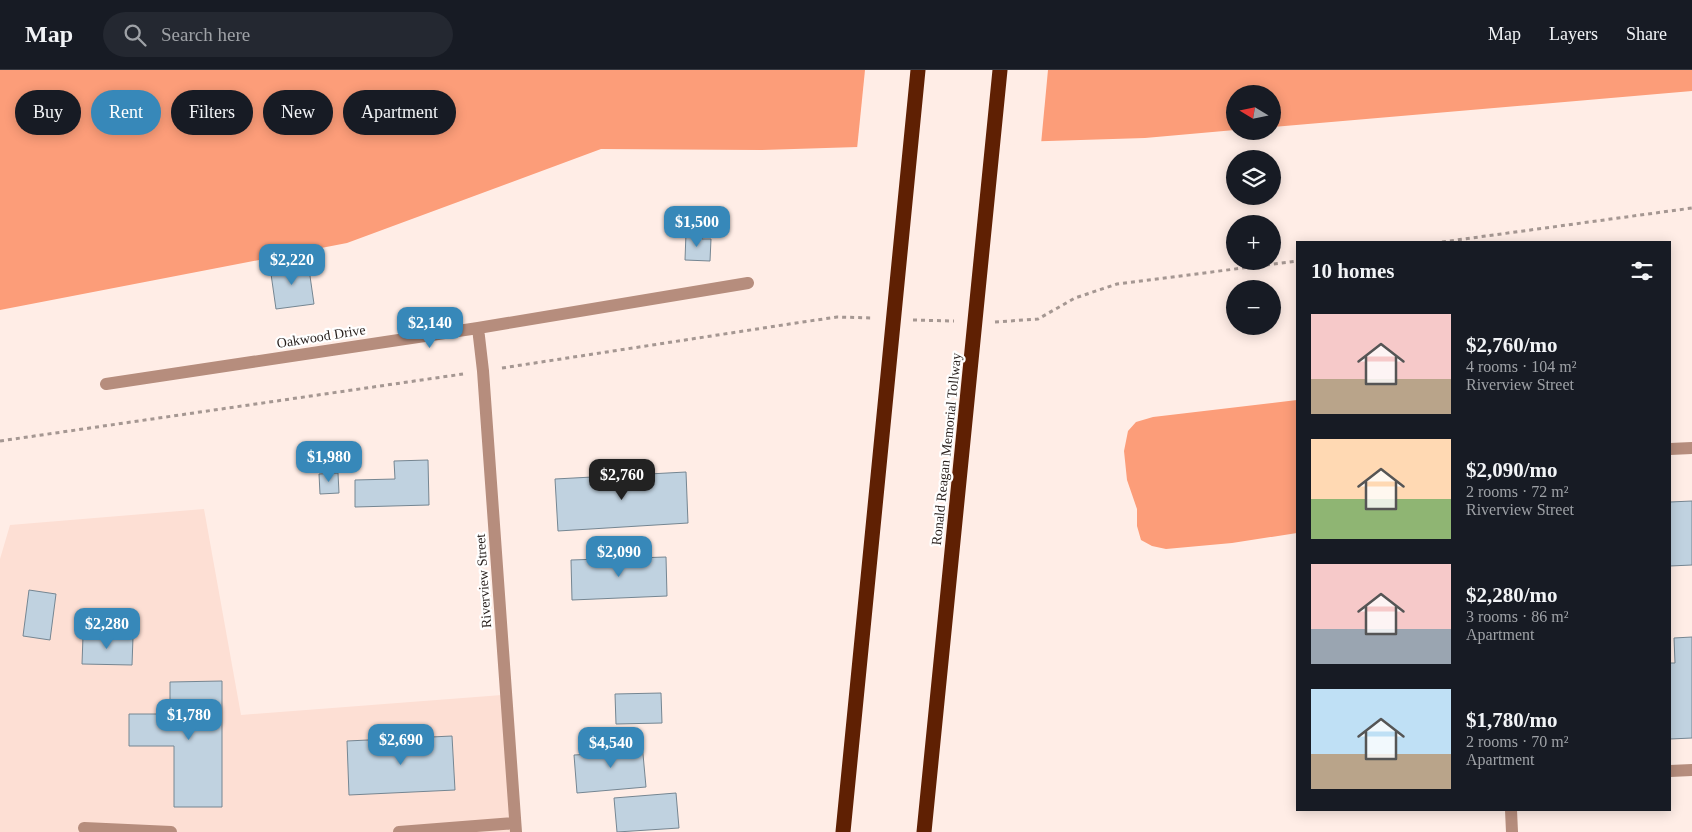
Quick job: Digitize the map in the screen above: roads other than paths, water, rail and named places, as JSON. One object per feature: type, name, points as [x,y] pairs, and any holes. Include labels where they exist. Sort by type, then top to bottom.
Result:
[{"type":"highway","points":[[843,832],[918,70]]},
{"type":"highway","name":"Ronald Reagan Memorial Tollway","points":[[924,832],[1000,70]]},
{"type":"street","name":"Oakwood Drive","points":[[106,384],[478,328],[748,283]]},
{"type":"street","name":"Riverview Street","points":[[478,328],[483,372],[515,828]]},
{"type":"street","points":[[1671,450],[1692,448]]},
{"type":"street","points":[[1671,771],[1692,770]]},
{"type":"street","points":[[1511,811],[1512,832]]},
{"type":"street","points":[[84,828],[171,832]]},
{"type":"street","points":[[399,832],[515,828]]}]
